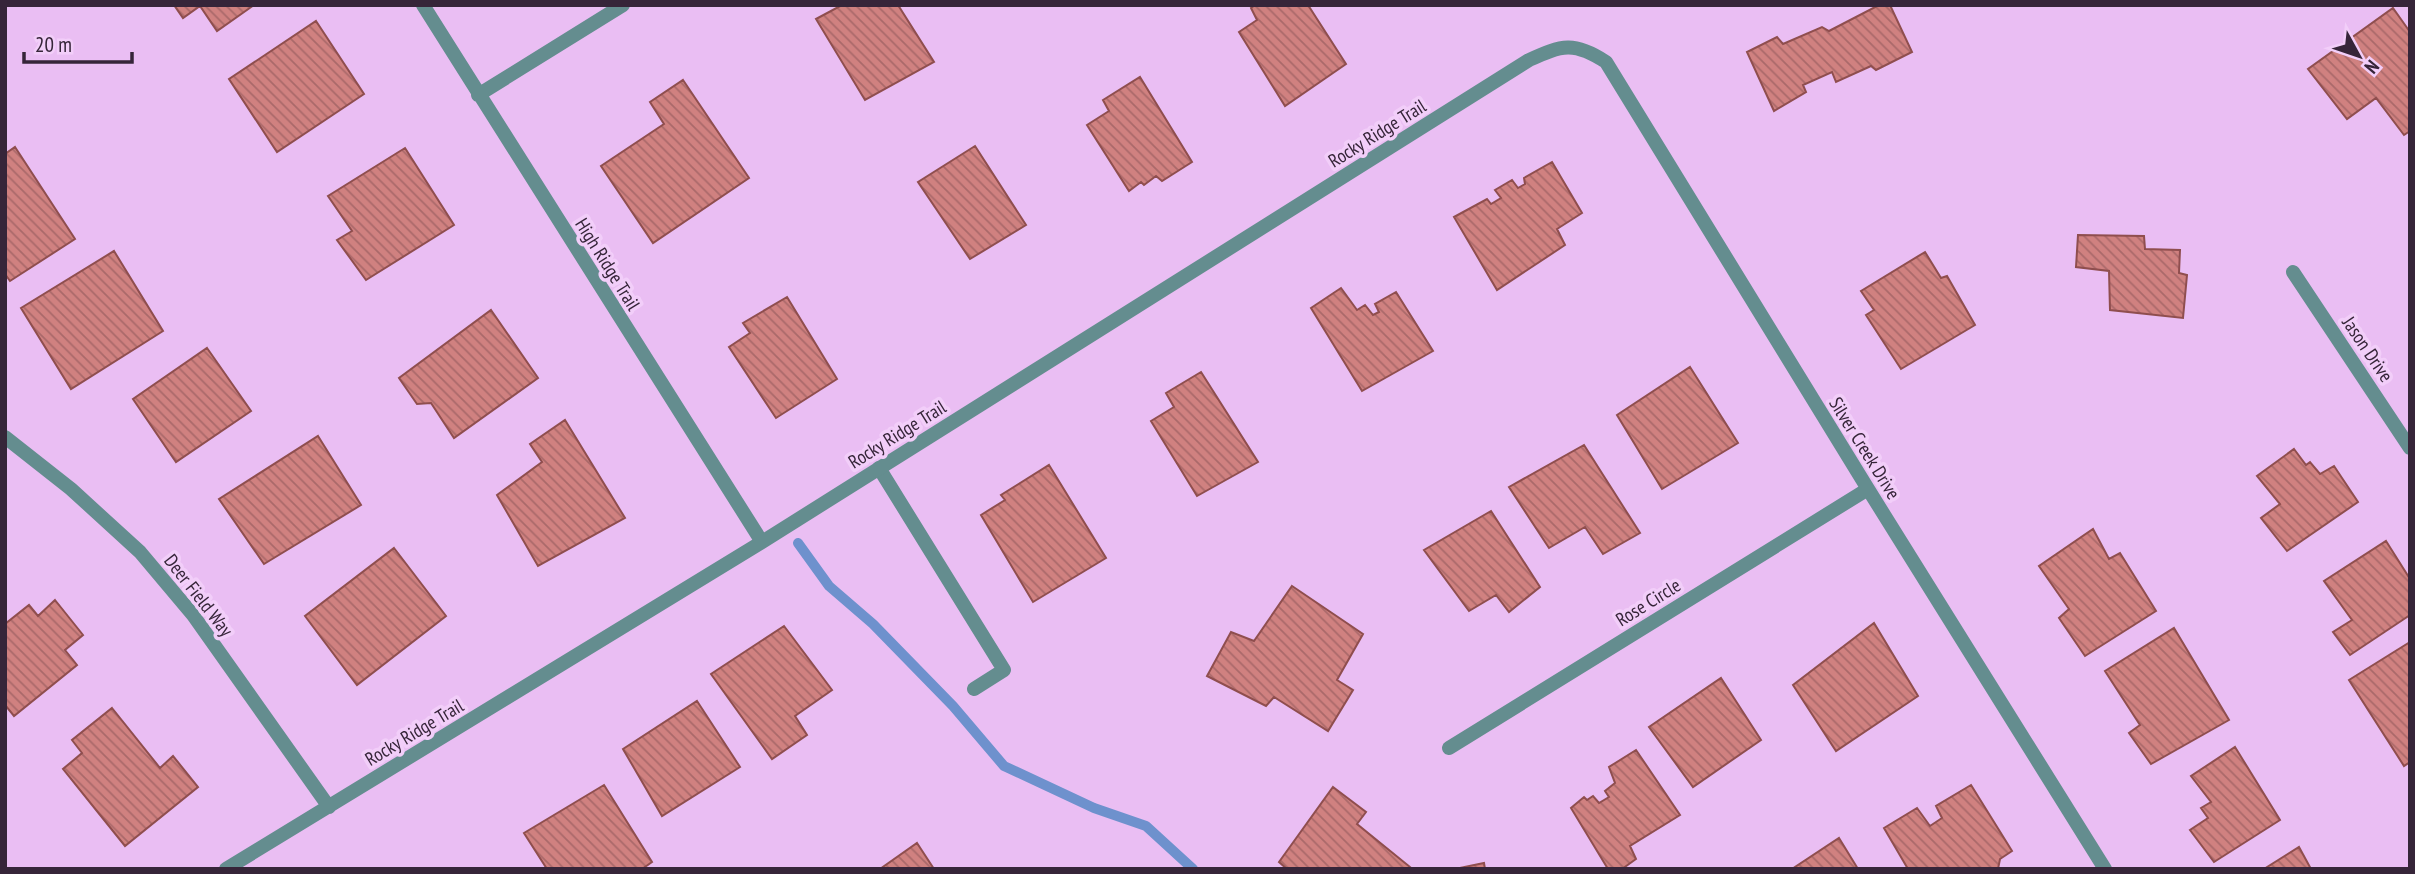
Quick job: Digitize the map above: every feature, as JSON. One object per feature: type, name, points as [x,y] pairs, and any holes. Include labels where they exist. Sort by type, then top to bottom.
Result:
[{"type":"street","name":"High Ridge Trail","points":[[423,5],[762,542]]},
{"type":"street","points":[[478,95],[623,5]]},
{"type":"street","name":"Rocky Ridge Trail","points":[[226,869],[762,542],[1529,60],[1557,47],[1573,46],[1590,52]]},
{"type":"street","name":"Silver Creek Drive","points":[[1590,52],[1606,62],[2105,869]]},
{"type":"street","name":"Jason Drive","points":[[2293,272],[2410,448]]},
{"type":"street","name":"Deer Field Way","points":[[5,437],[71,489],[140,552],[192,615],[329,807]]},
{"type":"street","points":[[879,468],[1004,670],[974,689]]},
{"type":"street","name":"Rose Circle","points":[[1449,748],[1868,489]]},
{"type":"building","points":[[174,5],[254,5],[217,31],[200,6],[183,18]]},
{"type":"building","points":[[842,5],[898,5],[934,62],[865,100],[816,19]]},
{"type":"building","points":[[1255,5],[1308,5],[1346,64],[1285,106],[1239,32],[1257,20],[1251,8]]},
{"type":"building","points":[[1879,5],[1890,5],[1912,52],[1876,70],[1871,66],[1836,82],[1832,72],[1803,85],[1806,92],[1774,111],[1747,52],[1777,37],[1783,44],[1822,27],[1829,31]]},
{"type":"building","points":[[2393,8],[2410,32],[2410,131],[2404,135],[2376,98],[2347,119],[2308,69]]},
{"type":"building","points":[[316,21],[364,94],[277,152],[229,79]]},
{"type":"building","points":[[1140,77],[1192,162],[1162,181],[1156,176],[1129,191],[1087,125],[1109,111],[1103,100]]},
{"type":"building","points":[[683,80],[749,178],[653,243],[601,166],[664,124],[650,102]]},
{"type":"building","points":[[975,146],[1026,225],[970,259],[918,182]]},
{"type":"building","points":[[15,147],[75,239],[10,281],[5,274],[5,154]]},
{"type":"building","points":[[405,148],[454,225],[366,280],[337,240],[352,231],[328,196]]},
{"type":"building","points":[[1552,162],[1582,213],[1557,229],[1565,245],[1497,290],[1454,217],[1487,199],[1491,204],[1501,198],[1495,190],[1512,180],[1518,188],[1525,184],[1524,178]]},
{"type":"building","points":[[2078,235],[2144,236],[2145,249],[2180,250],[2179,273],[2187,275],[2183,318],[2110,310],[2109,271],[2076,267]]},
{"type":"building","points":[[114,251],[163,331],[71,389],[21,308]]},
{"type":"building","points":[[1925,252],[1941,278],[1947,276],[1975,325],[1901,369],[1866,315],[1874,310],[1861,291]]},
{"type":"building","points":[[1341,288],[1357,310],[1365,305],[1373,315],[1379,312],[1375,304],[1396,292],[1433,351],[1362,391],[1311,308]]},
{"type":"building","points":[[787,297],[837,379],[776,418],[729,347],[750,333],[743,323]]},
{"type":"building","points":[[491,310],[538,378],[454,438],[431,403],[417,404],[399,378]]},
{"type":"building","points":[[207,348],[251,411],[176,462],[133,399]]},
{"type":"building","points":[[1690,367],[1738,443],[1662,489],[1617,415]]},
{"type":"building","points":[[1201,372],[1258,462],[1197,496],[1151,421],[1174,407],[1166,393]]},
{"type":"building","points":[[565,420],[625,518],[538,566],[497,495],[542,462],[530,444]]},
{"type":"building","points":[[318,436],[361,505],[264,564],[219,499]]},
{"type":"building","points":[[1584,445],[1640,533],[1603,554],[1585,527],[1549,548],[1509,487]]},
{"type":"building","points":[[2294,449],[2306,465],[2310,462],[2320,474],[2334,466],[2358,502],[2287,551],[2261,518],[2280,504],[2257,476]]},
{"type":"building","points":[[1049,465],[1106,558],[1033,602],[981,515],[1005,500],[1001,495]]},
{"type":"building","points":[[1491,511],[1540,587],[1509,612],[1496,595],[1469,611],[1424,550]]},
{"type":"building","points":[[2093,529],[2109,559],[2120,553],[2156,611],[2085,656],[2059,618],[2069,609],[2039,566]]},
{"type":"building","points":[[2386,541],[2410,579],[2410,615],[2350,655],[2333,632],[2352,620],[2324,581]]},
{"type":"building","points":[[394,548],[446,616],[357,685],[305,616]]},
{"type":"building","points":[[1292,586],[1363,634],[1337,680],[1353,690],[1328,731],[1274,697],[1266,706],[1207,676],[1231,632],[1254,641]]},
{"type":"building","points":[[55,600],[83,635],[65,650],[77,665],[14,716],[5,705],[5,624],[29,605],[38,616]]},
{"type":"building","points":[[1874,623],[1918,696],[1836,751],[1793,685]]},
{"type":"building","points":[[784,626],[832,690],[795,716],[807,735],[772,759],[711,674]]},
{"type":"building","points":[[2174,628],[2229,720],[2151,764],[2129,733],[2140,725],[2105,671]]},
{"type":"building","points":[[2410,642],[2410,762],[2404,766],[2349,680]]},
{"type":"building","points":[[1721,678],[1761,740],[1693,787],[1649,727]]},
{"type":"building","points":[[697,701],[740,767],[662,816],[623,749]]},
{"type":"building","points":[[112,708],[160,768],[173,756],[198,787],[125,846],[63,769],[82,753],[72,740]]},
{"type":"building","points":[[2235,747],[2280,820],[2214,862],[2190,830],[2208,818],[2201,808],[2211,802],[2191,776]]},
{"type":"building","points":[[1636,750],[1680,815],[1630,846],[1636,859],[1622,869],[1608,869],[1571,808],[1584,797],[1587,800],[1593,796],[1599,803],[1609,797],[1605,791],[1615,783],[1609,767]]},
{"type":"building","points":[[604,785],[652,862],[642,869],[547,869],[524,833]]},
{"type":"building","points":[[1971,785],[2012,851],[2000,859],[1998,869],[1908,869],[1884,828],[1917,808],[1930,826],[1942,818],[1936,806]]},
{"type":"building","points":[[1333,787],[1366,812],[1357,824],[1410,867],[1408,869],[1287,869],[1279,862]]},
{"type":"building","points":[[1839,838],[1858,869],[1792,869]]},
{"type":"building","points":[[917,843],[934,869],[880,869]]},
{"type":"building","points":[[2299,847],[2311,869],[2264,869]]},
{"type":"building","points":[[1484,863],[1485,869],[1455,869]]},
{"type":"waterway","points":[[798,543],[829,586],[873,624],[953,706],[1004,766],[1094,808],[1146,826],[1193,869]]}]
